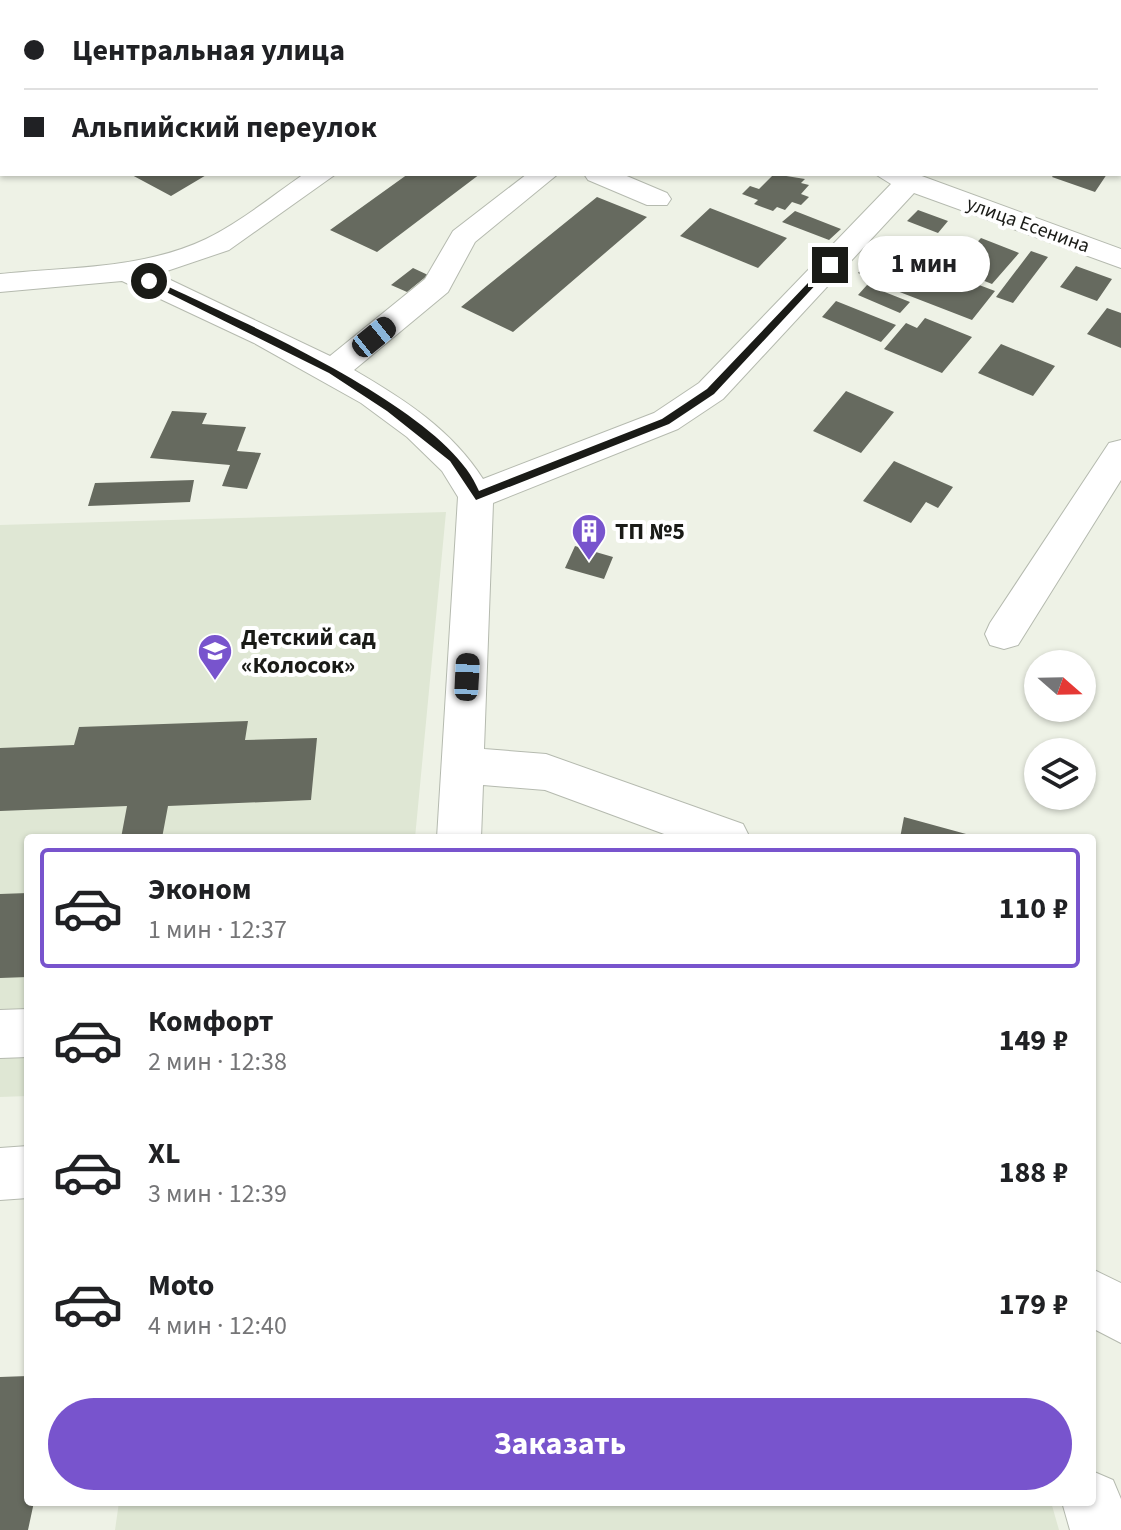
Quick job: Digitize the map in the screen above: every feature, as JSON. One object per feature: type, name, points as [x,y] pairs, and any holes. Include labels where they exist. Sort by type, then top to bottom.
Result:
[{"type":"street","points":[[199,304],[193,293],[196,272],[218,245],[319,176]]},
{"type":"street","points":[[333,371],[437,285],[463,237],[541,176]]},
{"type":"street","points":[[603,176],[657,199]]},
{"type":"street","points":[[476,496],[666,421],[711,391],[899,178]]},
{"type":"street","name":"улица Есенина","points":[[899,178],[1121,259]]},
{"type":"street","points":[[0,283],[124,270],[218,245]]},
{"type":"street","points":[[124,270],[333,371],[391,408],[454,458],[469,478],[476,496],[459,834]]},
{"type":"street","points":[[1004,634],[1121,452]]},
{"type":"street","points":[[463,767],[523,768],[546,772],[717,834]]},
{"type":"street","points":[[0,1034],[24,1033]]},
{"type":"street","points":[[1096,1299],[1121,1315]]},
{"type":"street","points":[[1093,1506],[1100,1530]]},
{"type":"shaded area","name":"Детский сад «Колосок»","points":[[446,512],[415,834],[24,834],[24,1096],[0,1097],[0,525]]},
{"type":"shaded area","points":[[118,1506],[1052,1506],[1059,1530],[115,1530]]},
{"type":"building","points":[[134,176],[205,176],[171,196]]},
{"type":"building","points":[[405,176],[477,176],[377,252],[330,230]]},
{"type":"building","points":[[772,176],[786,176],[805,179],[801,183],[809,185],[801,194],[809,197],[801,205],[792,202],[785,210],[777,207],[773,211],[754,204],[758,200],[742,194],[750,186],[759,189]]},
{"type":"building","points":[[1053,176],[1106,176],[1095,192]]},
{"type":"building","points":[[597,197],[647,217],[513,332],[461,307]]},
{"type":"building","points":[[710,208],[787,238],[758,268],[680,236]]},
{"type":"building","points":[[918,210],[948,221],[938,233],[907,221]]},
{"type":"building","points":[[795,211],[841,229],[829,240],[782,222]]},
{"type":"building","points":[[981,238],[1019,253],[992,284],[937,262],[955,242],[972,248]]},
{"type":"building","points":[[1031,251],[1048,257],[1013,303],[996,297]]},
{"type":"building","points":[[871,259],[907,273],[895,287],[858,273]]},
{"type":"building","points":[[921,263],[995,291],[972,320],[897,291]]},
{"type":"building","points":[[1076,266],[1112,279],[1097,301],[1060,287]]},
{"type":"building","points":[[413,268],[428,275],[407,292],[391,285]]},
{"type":"building","points":[[867,285],[910,302],[900,313],[858,295]]},
{"type":"building","points":[[836,301],[896,325],[881,342],[822,317]]},
{"type":"building","points":[[1107,308],[1121,313],[1121,348],[1087,334]]},
{"type":"building","points":[[925,318],[972,337],[942,373],[884,349],[906,323],[917,328]]},
{"type":"building","points":[[1001,344],[1055,366],[1033,396],[978,373]]},
{"type":"building","points":[[846,391],[894,412],[861,453],[813,431]]},
{"type":"building","points":[[172,411],[207,413],[202,424],[246,427],[237,451],[261,453],[247,489],[222,486],[230,465],[150,458]]},
{"type":"building","points":[[894,461],[953,487],[938,508],[926,502],[911,523],[863,501]]},
{"type":"building","points":[[194,480],[190,502],[88,506],[95,483]]},
{"type":"building","name":"ТП №5","points":[[575,546],[613,557],[604,579],[565,568]]},
{"type":"building","points":[[248,721],[245,740],[317,738],[311,800],[168,806],[163,834],[122,834],[127,806],[0,811],[0,748],[74,745],[79,727]]},
{"type":"building","points":[[904,817],[966,834],[901,834]]},
{"type":"building","points":[[24,893],[24,977],[0,978],[0,894]]},
{"type":"building","points":[[24,1376],[24,1506],[33,1506],[28,1530],[0,1530],[0,1377]]},
{"type":"place","name":"ТП №5","points":[[589,562]]},
{"type":"place","name":"Детский сад «Колосок»","points":[[215,682]]},
{"type":"route","points":[[149,281],[333,371],[391,408],[454,458],[469,478],[476,496],[666,421],[711,391],[830,265]]}]
